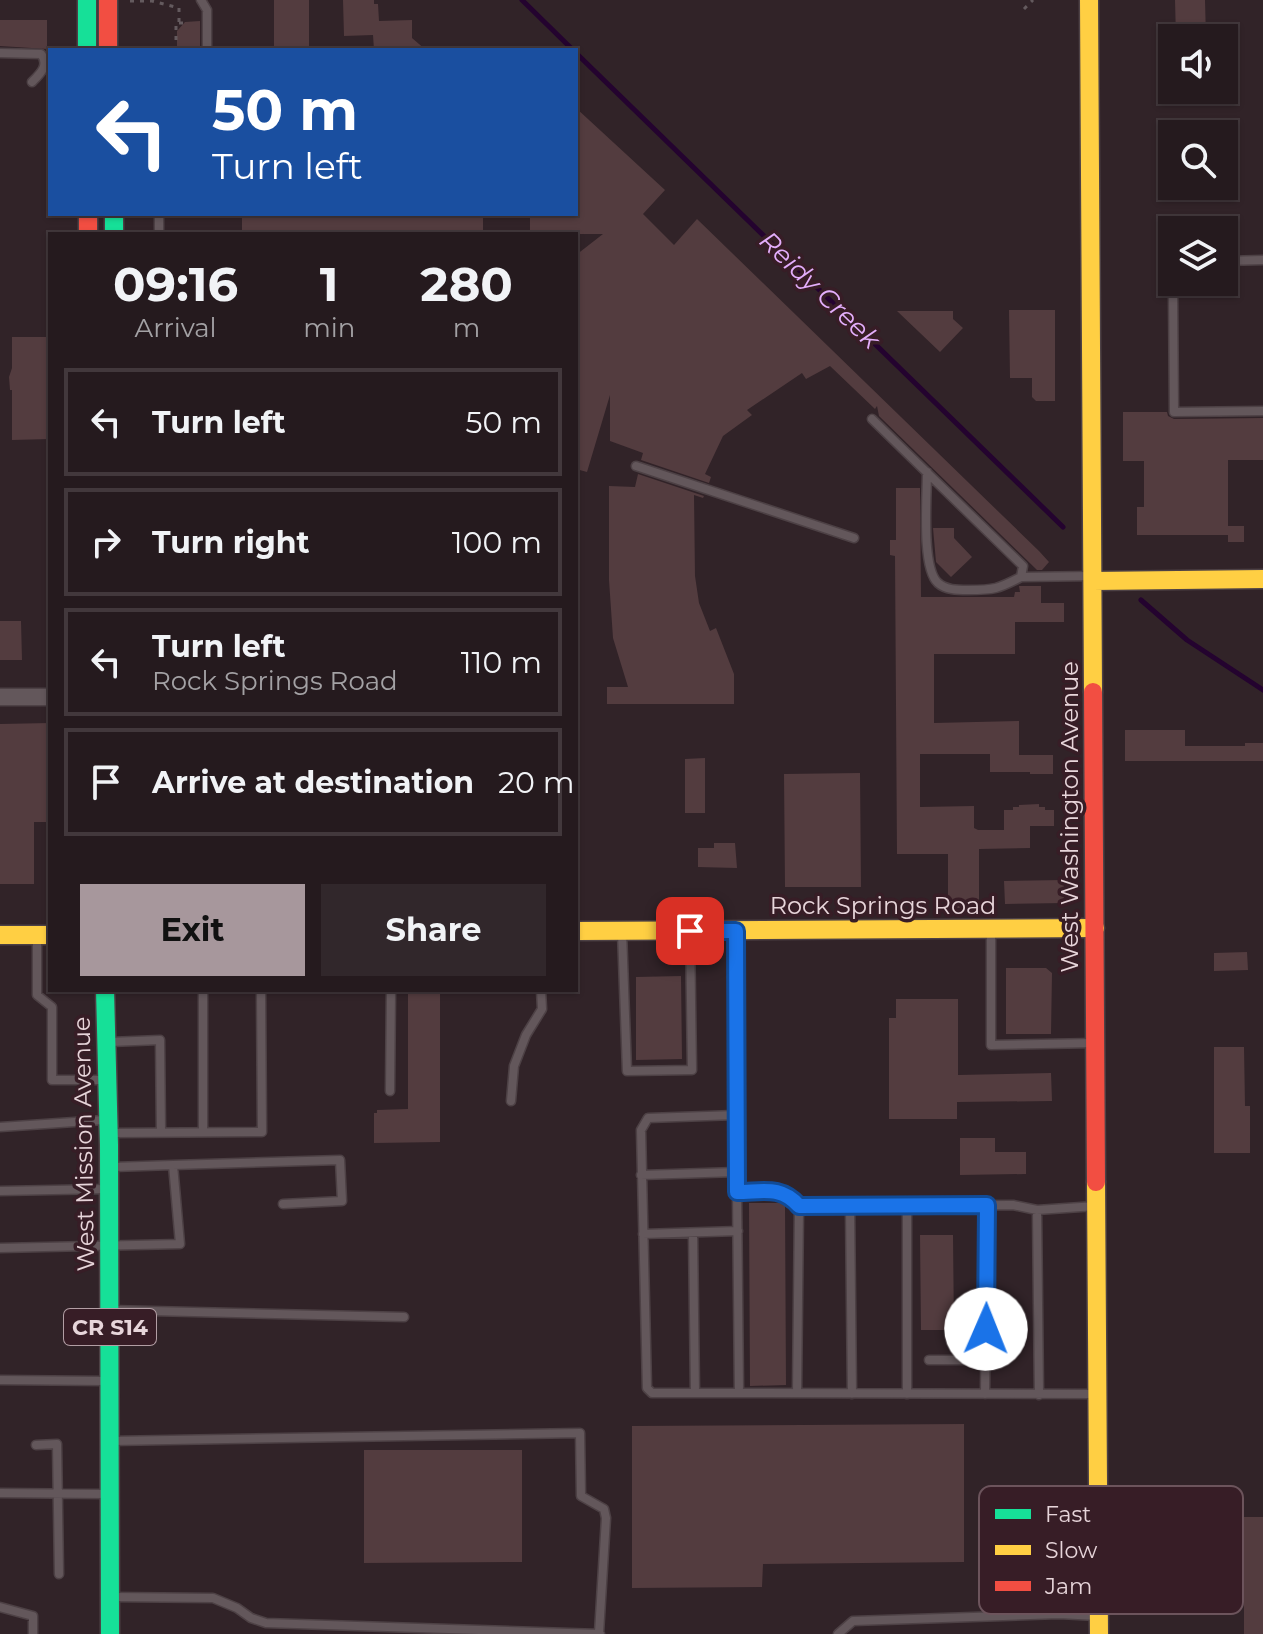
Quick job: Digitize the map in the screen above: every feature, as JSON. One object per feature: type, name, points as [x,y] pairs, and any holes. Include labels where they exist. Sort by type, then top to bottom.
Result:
[{"type":"main road","points":[[87,0],[87,48]]},
{"type":"main road","name":"West Washington Avenue","points":[[1089,0],[1098,1486]]},
{"type":"main road","points":[[108,48],[117,1]]},
{"type":"main road","points":[[1093,578],[1263,579]]},
{"type":"main road","name":"Rock Springs Road","points":[[578,931],[1095,928]]},
{"type":"main road","points":[[0,935],[44,935]]},
{"type":"main road","name":"West Mission Avenue","points":[[105,992],[109,1126],[110,1634]]},
{"type":"street","points":[[0,697],[48,697]]},
{"type":"lane","points":[[201,0],[207,10],[207,48]]},
{"type":"lane","points":[[0,53],[41,54],[44,67],[32,82]]},
{"type":"lane","points":[[1238,261],[1263,260]]},
{"type":"lane","points":[[1173,296],[1174,412],[1263,411]]},
{"type":"lane","points":[[872,419],[1023,566],[1021,577]]},
{"type":"lane","points":[[636,466],[854,538]]},
{"type":"lane","points":[[927,472],[928,566],[935,580],[947,588],[997,590],[1021,577],[1093,578]]},
{"type":"lane","points":[[991,929],[991,1045],[1095,1043]]},
{"type":"lane","points":[[622,931],[627,1071],[692,1070],[690,931]]},
{"type":"lane","points":[[736,931],[739,1393]]},
{"type":"lane","points":[[44,935],[37,995],[52,1007],[52,1080],[108,1080]]},
{"type":"lane","points":[[203,992],[203,1132]]},
{"type":"lane","points":[[0,1127],[109,1126],[161,1132],[262,1132],[261,992]]},
{"type":"lane","points":[[390,1091],[391,992]]},
{"type":"lane","points":[[511,1101],[514,1066],[526,1035],[542,1009],[541,992]]},
{"type":"lane","points":[[107,1042],[160,1040],[161,1132]]},
{"type":"lane","points":[[736,1115],[648,1118],[641,1130],[647,1388],[652,1393],[1097,1394]]},
{"type":"lane","points":[[109,1168],[340,1160],[342,1201],[283,1204]]},
{"type":"lane","points":[[0,1248],[180,1244],[173,1165]]},
{"type":"lane","points":[[641,1175],[737,1172]]},
{"type":"lane","points":[[0,1191],[109,1189]]},
{"type":"lane","points":[[737,1192],[780,1191],[789,1194],[799,1206],[797,1393]]},
{"type":"lane","points":[[985,1394],[987,1205]]},
{"type":"lane","points":[[799,1206],[1013,1205],[1037,1210],[1096,1206]]},
{"type":"lane","points":[[907,1206],[907,1394]]},
{"type":"lane","points":[[850,1207],[852,1394]]},
{"type":"lane","points":[[1037,1210],[1039,1395]]},
{"type":"lane","points":[[643,1234],[738,1231]]},
{"type":"lane","points":[[693,1233],[695,1393]]},
{"type":"lane","points":[[109,1310],[404,1317]]},
{"type":"lane","points":[[929,1360],[985,1360]]},
{"type":"lane","points":[[0,1380],[110,1381]]},
{"type":"lane","points":[[110,1441],[580,1433],[581,1496],[604,1509],[606,1518],[600,1633],[266,1623],[213,1598],[110,1597]]},
{"type":"lane","points":[[36,1445],[57,1444],[59,1574]]},
{"type":"lane","points":[[0,1493],[110,1494]]},
{"type":"lane","points":[[0,1607],[33,1616],[33,1634]]},
{"type":"lane","points":[[838,1634],[853,1621],[1059,1614],[1099,1625]]},
{"type":"path","points":[[1024,9],[1033,0]]},
{"type":"path","points":[[117,1],[152,1],[179,8],[181,23],[176,23],[176,48]]},
{"type":"building","points":[[274,0],[309,0],[309,48],[274,48]]},
{"type":"building","points":[[343,0],[374,0],[374,4],[378,4],[379,21],[412,20],[412,38],[424,48],[374,48],[373,35],[344,36]]},
{"type":"building","points":[[1175,0],[1205,0],[1206,24],[1176,24]]},
{"type":"building","points":[[0,20],[47,20],[47,49],[0,46]]},
{"type":"building","points":[[200,21],[200,48],[177,48],[177,31],[185,22]]},
{"type":"building","points":[[578,110],[665,190],[643,214],[674,245],[697,219],[1049,562],[1042,570],[1037,570],[879,416],[877,406],[875,409],[830,366],[806,379],[802,373],[747,410],[752,415],[723,436],[705,474],[711,477],[709,483],[641,460],[643,453],[610,441],[610,395],[587,472],[578,470],[578,253],[603,234],[530,232],[530,216],[578,216]]},
{"type":"building","points":[[242,216],[483,216],[483,232],[242,232]]},
{"type":"building","points":[[1009,310],[1055,310],[1055,401],[1036,401],[1032,397],[1032,378],[1010,378]]},
{"type":"building","points":[[897,311],[953,311],[953,319],[963,328],[940,352]]},
{"type":"building","points":[[12,337],[48,337],[48,439],[12,440],[9,377]]},
{"type":"building","points":[[1123,412],[1167,412],[1174,419],[1263,418],[1263,460],[1228,460],[1228,535],[1137,535],[1137,507],[1144,507],[1144,461],[1123,461]]},
{"type":"building","points":[[638,474],[704,496],[694,495],[695,576],[699,603],[710,631],[716,628],[734,674],[734,704],[607,704],[607,687],[628,687],[613,638],[609,580],[609,486],[635,487]]},
{"type":"building","points":[[896,488],[920,488],[921,597],[1014,597],[1015,592],[1020,592],[1019,586],[1041,586],[1041,603],[1064,603],[1064,622],[1015,622],[1015,654],[934,654],[934,723],[1019,721],[1019,755],[1053,755],[1053,774],[1030,774],[990,772],[990,754],[920,754],[920,807],[974,806],[974,828],[978,830],[1004,830],[1004,810],[1013,810],[1019,805],[1039,804],[1045,810],[1054,810],[1054,826],[1030,826],[1030,848],[979,849],[979,908],[948,908],[948,854],[897,854],[895,556],[890,555],[890,540],[896,540]]},
{"type":"building","points":[[1228,526],[1244,526],[1244,542],[1228,542]]},
{"type":"building","points":[[933,528],[954,528],[954,538],[972,557],[951,577],[936,562]]},
{"type":"building","points":[[0,621],[21,621],[22,660],[0,660]]},
{"type":"building","points":[[48,723],[48,822],[34,822],[34,884],[0,884],[0,724]]},
{"type":"building","points":[[1125,730],[1185,730],[1185,746],[1263,743],[1263,761],[1125,761]]},
{"type":"building","points":[[705,758],[705,813],[685,813],[685,759]]},
{"type":"building","points":[[860,773],[861,887],[785,887],[784,774]]},
{"type":"building","points":[[714,843],[735,843],[737,868],[698,867],[698,848],[714,848]]},
{"type":"building","points":[[1064,880],[1064,903],[1005,904],[1004,881]]},
{"type":"building","points":[[1247,952],[1248,970],[1214,971],[1214,953]]},
{"type":"building","points":[[1006,968],[1046,968],[1052,973],[1051,1034],[1006,1034]]},
{"type":"building","points":[[681,976],[682,1059],[636,1060],[636,977]]},
{"type":"building","points":[[408,992],[440,992],[440,1142],[374,1143],[374,1113],[377,1110],[408,1109]]},
{"type":"building","points":[[896,999],[958,999],[958,1075],[1051,1073],[1052,1101],[957,1102],[957,1119],[889,1119],[889,1018],[896,1018]]},
{"type":"building","points":[[1214,1047],[1244,1047],[1245,1106],[1250,1106],[1250,1153],[1214,1153]]},
{"type":"building","points":[[960,1138],[995,1138],[995,1152],[1026,1152],[1026,1174],[960,1175]]},
{"type":"building","points":[[749,1203],[785,1203],[786,1385],[750,1386]]},
{"type":"building","points":[[920,1235],[953,1235],[954,1330],[921,1330]]},
{"type":"building","points":[[964,1424],[964,1562],[763,1564],[762,1587],[632,1588],[632,1426]]},
{"type":"building","points":[[364,1450],[522,1450],[522,1562],[364,1563]]},
{"type":"building","points":[[1244,1517],[1263,1517],[1263,1634],[1244,1634]]},
{"type":"waterway","name":"Reidy Creek","points":[[522,0],[571,48]]},
{"type":"waterway","name":"Reidy Creek","points":[[578,55],[1063,527]]},
{"type":"waterway","name":"Reidy Creek","points":[[1141,600],[1187,640],[1263,690]]},
{"type":"traffic: fast","points":[[87,0],[87,48]]},
{"type":"traffic: fast","points":[[114,216],[114,232]]},
{"type":"traffic: fast","points":[[105,992],[109,1145],[110,1634]]},
{"type":"traffic: slow","points":[[1089,0],[1093,692]]},
{"type":"traffic: slow","points":[[1093,581],[1263,579]]},
{"type":"traffic: slow","points":[[578,931],[1095,928]]},
{"type":"traffic: slow","points":[[0,935],[48,935]]},
{"type":"traffic: slow","points":[[1096,1182],[1098,1486]]},
{"type":"traffic: slow","points":[[1099,1614],[1099,1634]]},
{"type":"traffic: jam","points":[[108,0],[108,48]]},
{"type":"traffic: jam","points":[[88,216],[88,232]]},
{"type":"traffic: jam","points":[[1093,692],[1096,1182]]},
{"type":"route","points":[[690,931],[736,931],[737,1192],[780,1191],[789,1194],[799,1206],[987,1205],[986,1329]]}]
